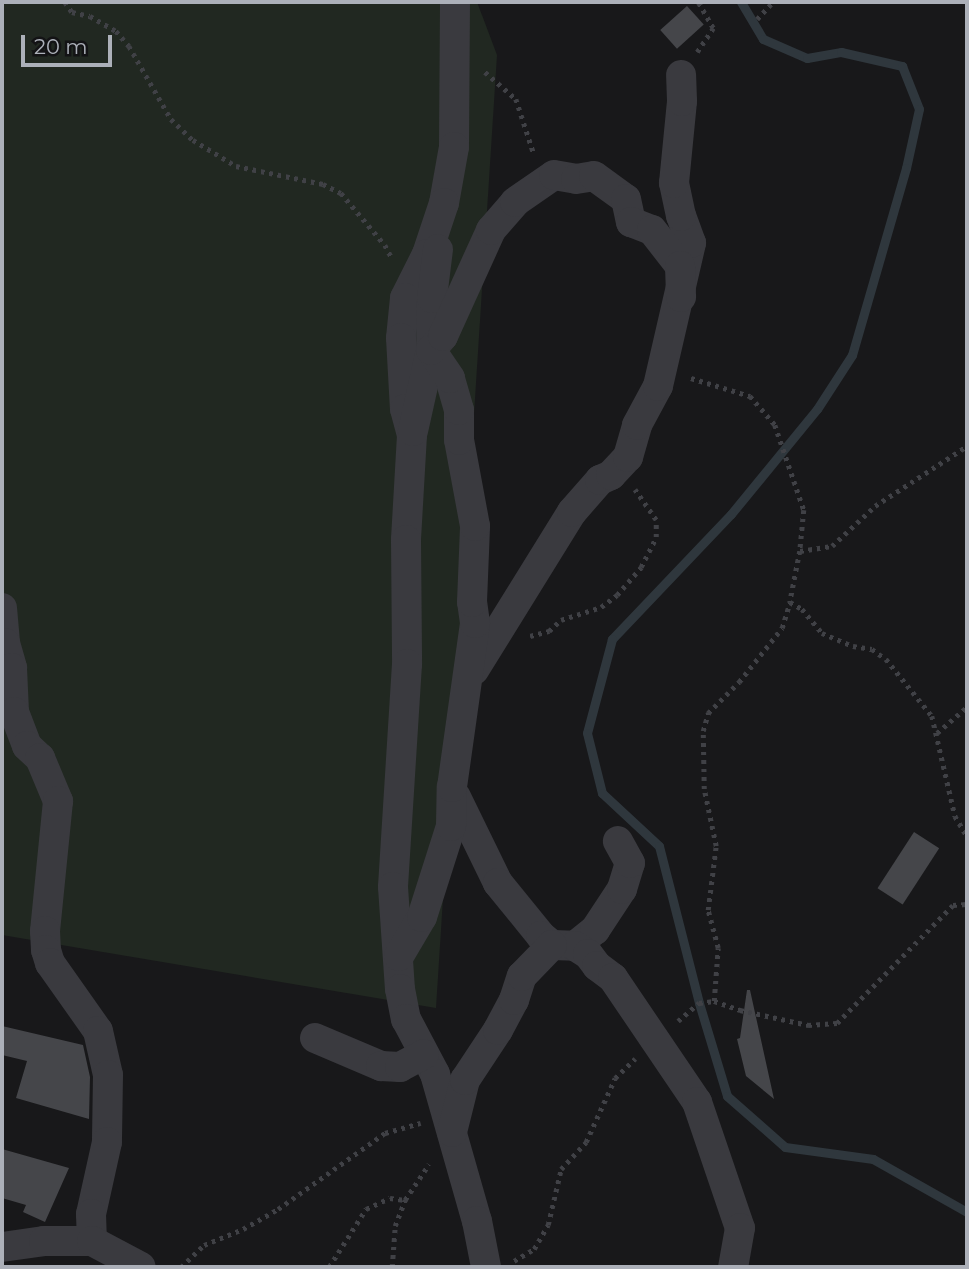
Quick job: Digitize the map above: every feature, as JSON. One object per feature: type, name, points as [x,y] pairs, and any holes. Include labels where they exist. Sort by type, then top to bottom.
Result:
[{"type":"street","points":[[455,2],[454,147],[432,298],[431,351],[412,435],[406,540],[407,664],[393,887],[400,989],[406,1019],[435,1074],[477,1222],[486,1267]]},
{"type":"street","points":[[467,682],[572,512],[600,480],[611,475],[628,457],[637,425],[658,386],[673,318],[681,297],[691,243],[681,216],[674,183],[682,101],[681,75]]},
{"type":"street","points":[[431,351],[443,336],[491,230],[514,202],[554,175],[576,179],[594,176],[626,199],[631,222],[652,230],[680,266],[681,297]]},
{"type":"street","points":[[412,435],[404,409],[401,368],[405,298],[427,254],[444,204]]},
{"type":"street","points":[[399,956],[422,917],[452,827],[452,787],[475,623],[472,602],[475,526],[459,440],[459,410],[450,378],[431,351]]},
{"type":"street","points":[[2,608],[5,643],[12,668],[13,712],[27,746],[40,758],[58,801],[45,931],[46,950],[50,963],[98,1031],[108,1075],[107,1142],[91,1214],[92,1241]]},
{"type":"street","points":[[452,787],[498,883],[541,936],[587,954],[613,978],[697,1102],[740,1228],[733,1267]]},
{"type":"street","points":[[448,1123],[465,1080],[503,1020],[522,976],[563,945],[595,930],[622,889],[630,863],[618,841]]},
{"type":"street","points":[[314,1038],[381,1066],[400,1067],[424,1054]]},
{"type":"street","points":[[2,1249],[44,1241],[92,1241],[141,1267]]},
{"type":"path","points":[[65,2],[72,12],[90,16],[116,31],[129,46],[171,119],[193,140],[236,166],[323,184],[341,193],[385,245],[400,276],[405,298]]},
{"type":"path","points":[[681,75],[713,28],[698,2]]},
{"type":"path","points":[[757,19],[773,2]]},
{"type":"path","points":[[453,64],[469,63],[491,75],[516,99],[531,140],[540,183]]},
{"type":"path","points":[[663,370],[750,396],[775,425],[804,510],[800,551],[782,628],[739,682],[708,713],[703,731],[704,789],[716,846],[708,910],[718,948],[714,1001]]},
{"type":"path","points":[[800,551],[832,546],[874,506],[967,446]]},
{"type":"path","points":[[492,638],[516,640],[549,631],[561,620],[601,607],[617,595],[641,568],[656,537],[656,520],[641,495],[623,480],[611,475]]},
{"type":"path","points":[[790,602],[802,609],[822,633],[853,646],[872,649],[886,659],[932,716],[955,816],[967,836]]},
{"type":"path","points":[[937,733],[967,707]]},
{"type":"path","points":[[504,1267],[534,1249],[548,1225],[561,1169],[586,1142],[615,1078],[699,1003],[714,1001],[740,1010],[808,1025],[837,1023],[953,905],[967,904]]},
{"type":"path","points":[[392,1267],[395,1226],[405,1200],[448,1123]]},
{"type":"path","points":[[181,1267],[204,1245],[278,1209],[385,1133],[448,1123]]},
{"type":"path","points":[[329,1267],[366,1209],[390,1198],[405,1200]]},
{"type":"shaded area","points":[[2,2],[477,2],[497,55],[436,1008],[2,935]]},
{"type":"building","points":[[687,6],[704,25],[677,49],[660,30]]},
{"type":"building","points":[[914,832],[939,848],[903,905],[878,888]]},
{"type":"building","points":[[747,990],[750,990],[774,1099],[746,1076],[737,1039],[740,1038]]},
{"type":"building","points":[[2,1026],[83,1045],[90,1077],[89,1119],[16,1098],[27,1061],[2,1055]]},
{"type":"building","points":[[2,1149],[69,1168],[45,1222],[23,1212],[26,1205],[2,1198]]},
{"type":"waterway","points":[[741,2],[763,39],[807,58],[841,52],[902,66],[919,109],[906,168],[852,355],[817,409],[731,514],[612,639],[587,733],[602,793],[659,846],[699,1003],[727,1096],[785,1147],[873,1159],[967,1212]]}]
